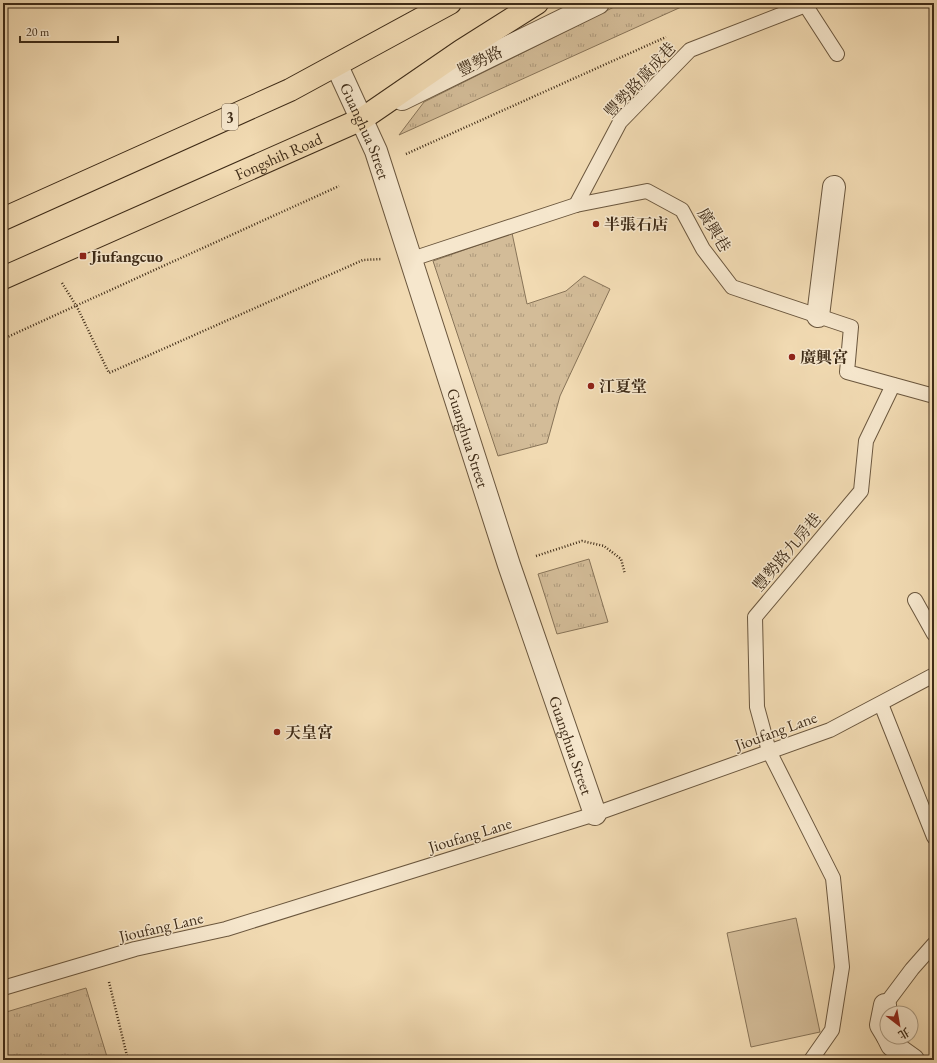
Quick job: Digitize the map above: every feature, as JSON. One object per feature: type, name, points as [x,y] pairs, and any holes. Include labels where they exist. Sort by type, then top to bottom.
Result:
[{"type":"main road","name":"3","points":[[3,219],[290,90],[337,66],[450,3]]},
{"type":"main road","name":"Fongshih Road","points":[[3,278],[362,119],[461,51],[537,3]]},
{"type":"street","name":"豐勢路","points":[[362,119],[598,3]]},
{"type":"street","name":"Guanghua Street","points":[[337,66],[376,151],[510,565],[595,814]]},
{"type":"street","points":[[818,316],[834,187]]},
{"type":"street","points":[[892,1045],[913,1060]]},
{"type":"lane","points":[[809,4],[837,54]]},
{"type":"lane","name":"豐勢路廣成巷","points":[[576,205],[620,122],[690,50],[809,4]]},
{"type":"lane","name":"廣興巷","points":[[412,259],[576,205],[646,191],[682,210],[703,249],[732,287],[852,327],[847,372],[934,396]]},
{"type":"lane","name":"豐勢路九房巷","points":[[811,1060],[832,1030],[842,967],[833,878],[769,751],[757,707],[755,617],[861,490],[866,441],[893,385]]},
{"type":"lane","points":[[915,600],[934,634]]},
{"type":"lane","name":"Jioufang Lane","points":[[3,988],[136,949],[226,930],[595,814],[830,730],[934,676]]},
{"type":"lane","points":[[881,704],[934,837]]},
{"type":"lane","points":[[885,1005],[912,969],[934,944]]},
{"type":"path","points":[[405,155],[671,35]]},
{"type":"path","points":[[3,339],[77,307],[339,186]]},
{"type":"path","points":[[47,258],[77,307],[109,372],[363,260],[412,259]]},
{"type":"path","points":[[510,565],[582,541],[604,546],[615,554],[621,559],[625,574]]},
{"type":"path","points":[[104,958],[128,1060]]},
{"type":"green space","points":[[622,3],[690,3],[399,135],[424,102]]},
{"type":"green space","points":[[512,233],[527,304],[566,291],[584,276],[610,289],[560,396],[547,443],[498,456],[433,261]]},
{"type":"green space","points":[[589,559],[608,622],[557,634],[538,574]]},
{"type":"green space","points":[[796,918],[820,1032],[751,1047],[727,933]]},
{"type":"green space","points":[[86,988],[108,1060],[3,1060],[3,1013]]},
{"type":"place","name":"半張石店","points":[[596,224]]},
{"type":"place","name":"Jiufangcuo","points":[[83,256]]},
{"type":"place","name":"廣興宮","points":[[792,357]]},
{"type":"place","name":"江夏堂","points":[[591,386]]},
{"type":"place","name":"天皇宮","points":[[277,732]]}]
